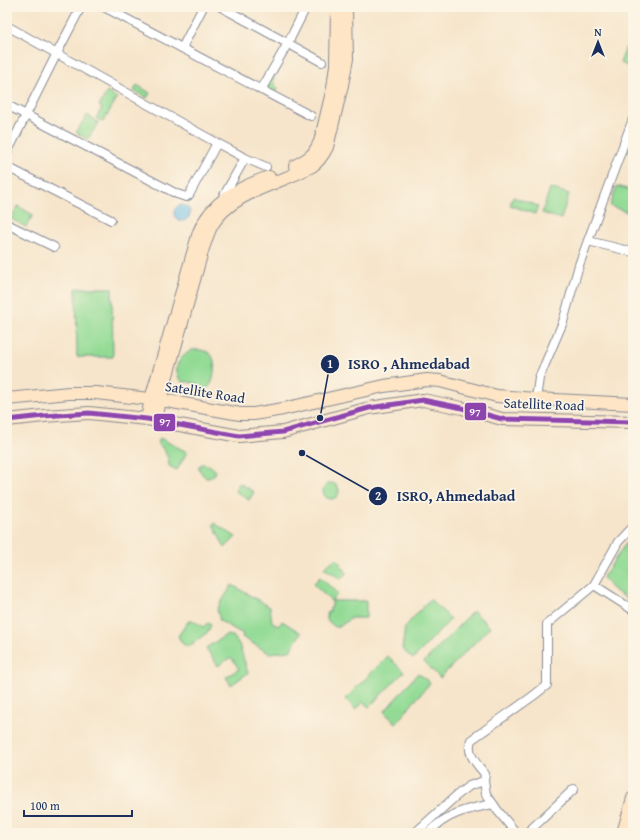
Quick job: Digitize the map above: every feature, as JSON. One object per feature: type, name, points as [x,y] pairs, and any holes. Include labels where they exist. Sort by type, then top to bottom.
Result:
[{"type":"main road","points":[[305,165],[307,159],[315,151],[320,142],[332,88],[336,65],[336,7]]},
{"type":"main road","points":[[151,420],[199,232],[206,218],[222,206],[240,189],[285,171],[316,163],[327,148],[347,59],[346,7]]},
{"type":"main road","name":"Satellite Road","points":[[7,400],[69,393],[96,393],[156,400],[240,414],[254,414],[283,409],[384,386],[427,380],[440,381],[496,396],[633,404]]},
{"type":"main road","name":"Satellite Road","points":[[7,420],[89,413],[151,420],[239,436],[283,432],[369,408],[424,400],[459,407],[502,419],[633,422]]},
{"type":"main road","points":[[630,829],[633,798]]},
{"type":"street","points":[[7,153],[57,53],[82,7]]},
{"type":"street","points":[[104,7],[311,116]]},
{"type":"street","points":[[182,48],[203,7]]},
{"type":"street","points":[[221,7],[322,62]]},
{"type":"street","points":[[261,90],[288,43],[306,7]]},
{"type":"street","points":[[7,26],[217,143],[266,167]]},
{"type":"street","points":[[7,105],[184,197],[189,195],[217,143]]},
{"type":"street","points":[[536,399],[539,378],[563,322],[579,265],[633,119]]},
{"type":"street","points":[[222,206],[245,158]]},
{"type":"street","points":[[7,167],[111,220]]},
{"type":"street","points":[[7,224],[54,247]]},
{"type":"street","points":[[588,241],[633,252]]},
{"type":"street","points":[[516,833],[486,794],[484,780],[485,774],[472,757],[469,746],[471,740],[547,685],[548,624],[594,585],[618,542],[633,526]]},
{"type":"street","points":[[594,585],[633,610]]},
{"type":"street","points":[[416,832],[469,786],[484,780]]},
{"type":"street","points":[[528,833],[574,790]]},
{"type":"street","points":[[428,833],[448,816],[464,810],[493,804]]},
{"type":"green space","points":[[626,47],[633,49],[633,68],[620,63]]},
{"type":"green space","points":[[272,76],[274,78],[273,83],[278,88],[274,94],[264,87]]},
{"type":"green space","points":[[137,85],[150,93],[147,98],[134,91]]},
{"type":"green space","points":[[107,92],[117,98],[103,122],[96,118],[102,108],[99,106]]},
{"type":"green space","points":[[87,115],[99,123],[87,140],[76,132]]},
{"type":"green space","points":[[632,130],[633,150],[628,153],[625,152]]},
{"type":"green space","points":[[617,186],[633,191],[627,212],[610,206]]},
{"type":"green space","points":[[550,188],[569,194],[561,219],[542,213]]},
{"type":"green space","points":[[513,197],[538,206],[535,214],[510,205]]},
{"type":"green space","points":[[18,206],[33,215],[26,227],[11,219]]},
{"type":"green space","points":[[76,288],[112,288],[113,357],[77,357]]},
{"type":"green space","points":[[192,350],[207,352],[213,357],[214,361],[214,372],[210,386],[202,390],[197,390],[197,384],[185,381],[184,384],[179,378],[177,372],[178,364],[182,357]]},
{"type":"green space","points":[[160,438],[187,452],[177,470],[169,466],[167,456],[158,443]]},
{"type":"green space","points":[[202,464],[212,467],[215,470],[215,474],[209,478],[206,478],[199,469],[199,466]]},
{"type":"green space","points":[[239,483],[254,492],[249,500],[235,491]]},
{"type":"green space","points":[[331,483],[338,488],[339,491],[334,498],[331,499],[324,494],[323,491],[328,484]]},
{"type":"green space","points":[[214,523],[236,537],[225,548],[213,524]]},
{"type":"green space","points":[[633,535],[633,603],[611,588],[603,577]]},
{"type":"green space","points":[[336,558],[347,573],[341,579],[324,568]]},
{"type":"green space","points":[[320,577],[338,594],[331,601],[313,584]]},
{"type":"green space","points":[[232,585],[270,607],[272,622],[279,626],[282,621],[301,633],[290,651],[269,653],[242,637],[243,634],[220,621],[217,609]]},
{"type":"green space","points":[[430,599],[451,619],[413,659],[402,649],[405,627]]},
{"type":"green space","points":[[332,601],[366,601],[366,618],[351,618],[339,627],[335,627],[327,620],[327,612],[330,612]]},
{"type":"green space","points":[[473,611],[490,627],[440,678],[424,662]]},
{"type":"green space","points":[[190,619],[203,627],[208,623],[211,625],[208,632],[188,647],[182,643],[178,636]]},
{"type":"green space","points":[[226,635],[233,636],[239,644],[248,673],[231,685],[226,677],[239,669],[231,657],[218,666],[206,648]]},
{"type":"green space","points":[[388,656],[404,672],[369,707],[363,702],[356,710],[345,699]]},
{"type":"green space","points":[[418,673],[430,683],[396,723],[384,712]]},
{"type":"water","points":[[182,205],[189,210],[190,213],[185,220],[182,221],[175,216],[174,213],[179,206]]},
{"type":"transit line","name":"97","points":[[7,420],[89,413],[147,419],[239,436],[283,432],[369,408],[423,400],[462,408],[502,419],[633,422]]},
{"type":"place","name":"ISRO , Ahmedabad","points":[[320,418]]},
{"type":"place","name":"ISRO, Ahmedabad","points":[[302,453]]}]
